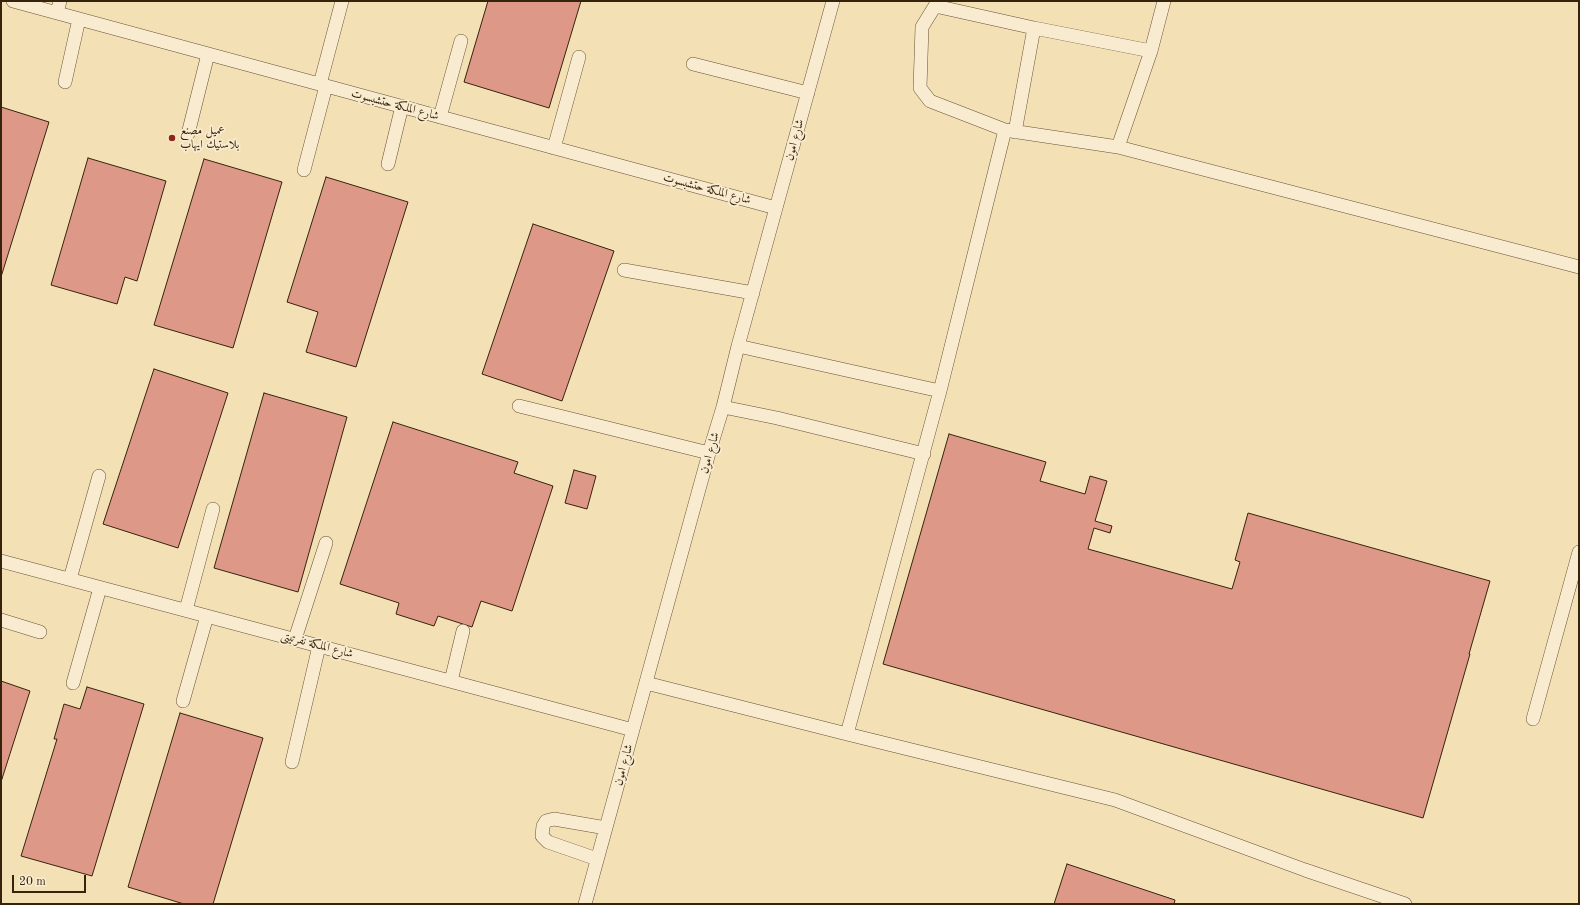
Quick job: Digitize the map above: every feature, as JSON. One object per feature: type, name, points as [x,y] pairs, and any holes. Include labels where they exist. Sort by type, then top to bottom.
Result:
[{"type":"lane","name":"شارع الملكة حتشبسوت","points":[[13,1],[59,7],[79,19],[776,208]]},
{"type":"lane","points":[[304,170],[342,1]]},
{"type":"lane","name":"شارع امون","points":[[586,904],[597,859],[723,407],[738,346],[833,1]]},
{"type":"lane","points":[[1118,147],[1151,51],[1164,1]]},
{"type":"lane","points":[[1151,51],[1034,28],[935,6],[922,28],[920,88],[930,101],[1010,131],[1118,147],[1579,267]]},
{"type":"lane","points":[[65,82],[79,19]]},
{"type":"lane","points":[[846,734],[924,454],[1010,131],[1034,28]]},
{"type":"lane","points":[[440,117],[461,41]]},
{"type":"lane","points":[[188,134],[208,54]]},
{"type":"lane","points":[[554,148],[579,57]]},
{"type":"lane","points":[[694,64],[808,93]]},
{"type":"lane","points":[[388,164],[402,106]]},
{"type":"lane","points":[[624,270],[753,293]]},
{"type":"lane","points":[[738,346],[940,391]]},
{"type":"lane","points":[[519,406],[709,453]]},
{"type":"lane","points":[[723,407],[777,418],[924,454]]},
{"type":"lane","points":[[70,579],[99,476]]},
{"type":"lane","points":[[186,610],[213,509]]},
{"type":"lane","points":[[295,639],[326,543]]},
{"type":"lane","points":[[1533,719],[1579,552]]},
{"type":"lane","name":"شارع الملكة نفرتيتى","points":[[1,561],[633,730]]},
{"type":"lane","points":[[73,683],[100,588]]},
{"type":"lane","points":[[183,701],[207,616]]},
{"type":"lane","points":[[1,620],[40,632]]},
{"type":"lane","points":[[451,681],[463,631]]},
{"type":"lane","points":[[292,762],[319,646]]},
{"type":"lane","points":[[646,683],[1115,800],[1298,867],[1406,904]]},
{"type":"lane","points":[[597,859],[548,842],[542,836],[543,826],[546,820],[559,819],[606,828]]},
{"type":"building","points":[[488,1],[581,1],[549,108],[464,82]]},
{"type":"building","points":[[1,107],[49,122],[1,277]]},
{"type":"building","points":[[88,158],[166,181],[137,281],[125,277],[117,304],[51,285]]},
{"type":"building","points":[[204,159],[282,182],[233,348],[154,325]]},
{"type":"building","points":[[326,177],[408,202],[356,367],[306,352],[318,312],[287,302]]},
{"type":"building","points":[[533,224],[614,251],[562,401],[482,374]]},
{"type":"building","points":[[154,369],[228,393],[178,548],[103,524]]},
{"type":"building","points":[[264,393],[347,417],[298,592],[214,568]]},
{"type":"building","points":[[393,422],[518,462],[514,473],[553,486],[512,611],[481,601],[472,627],[438,616],[434,626],[396,614],[399,603],[340,584]]},
{"type":"building","points":[[949,434],[1046,462],[1040,481],[1085,494],[1090,476],[1107,481],[1095,521],[1112,526],[1110,533],[1094,528],[1088,549],[1232,589],[1240,562],[1235,560],[1248,513],[1490,581],[1423,818],[883,664]]},
{"type":"building","points":[[574,470],[596,476],[587,509],[565,503]]},
{"type":"building","points":[[1,681],[30,691],[1,782]]},
{"type":"building","points":[[87,687],[144,704],[92,876],[21,856],[57,739],[54,739],[64,704],[80,709]]},
{"type":"building","points":[[180,713],[263,738],[213,904],[184,904],[128,887]]},
{"type":"building","points":[[1067,864],[1175,900],[1174,904],[1054,904]]},
{"type":"place","name":"عميل مصنع بلاستيك ايهاب","points":[[172,138]]}]
